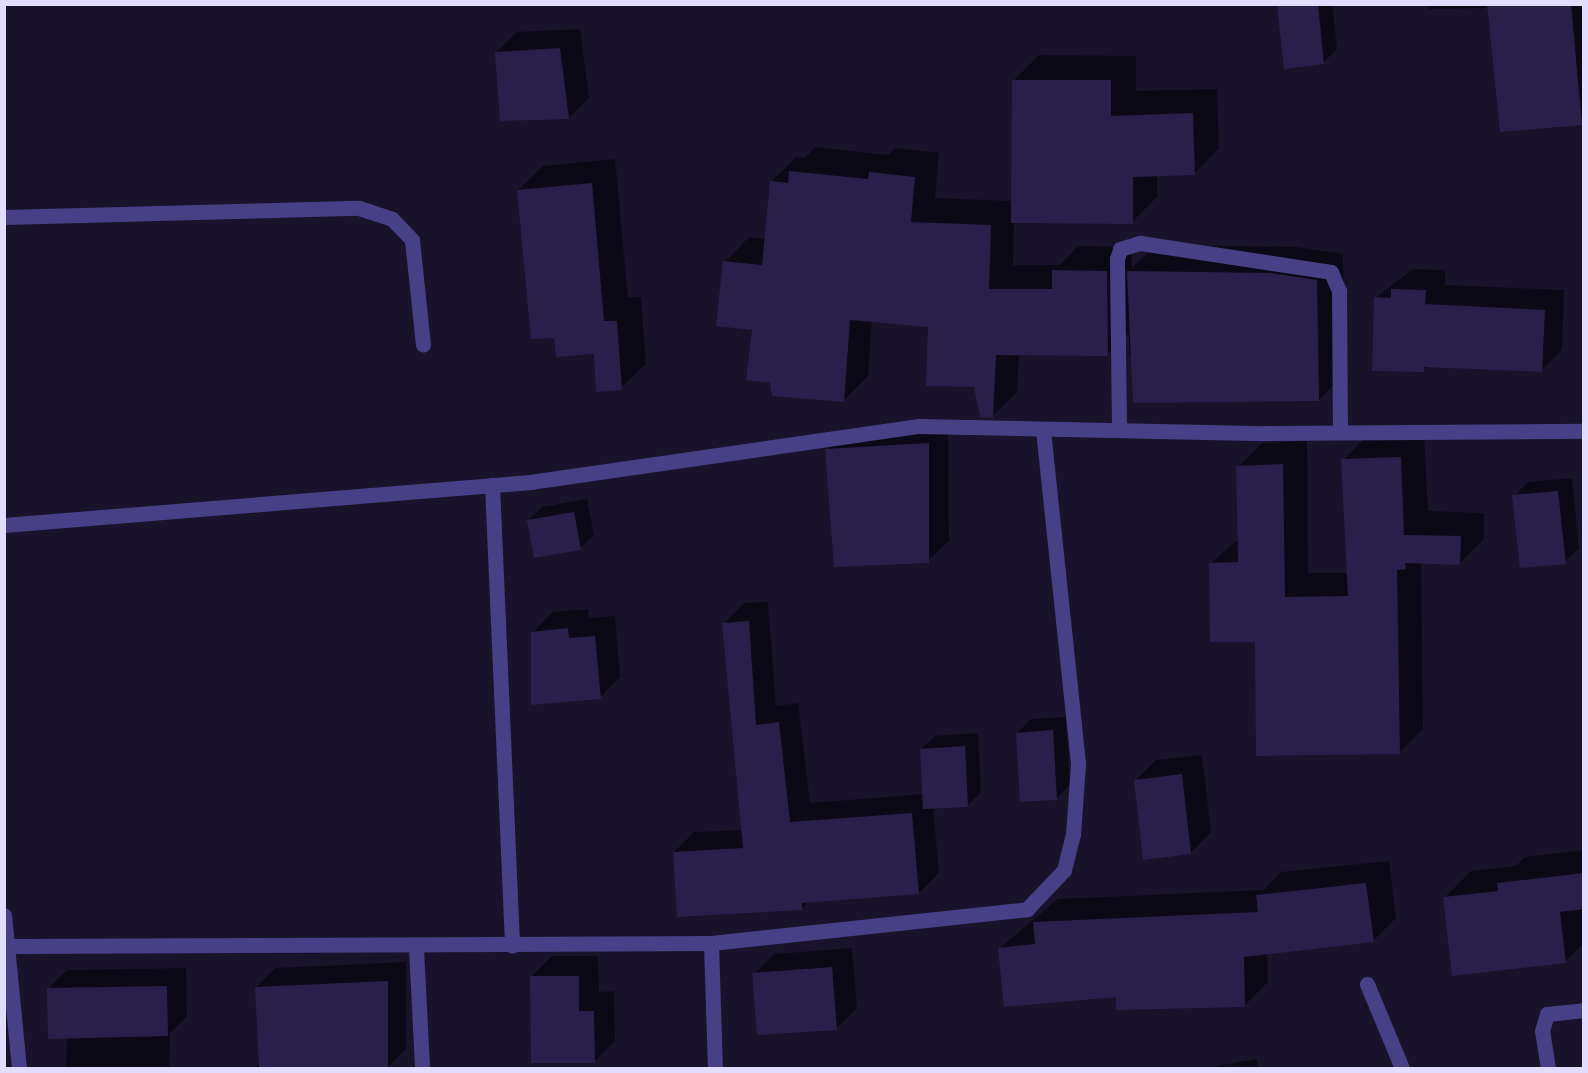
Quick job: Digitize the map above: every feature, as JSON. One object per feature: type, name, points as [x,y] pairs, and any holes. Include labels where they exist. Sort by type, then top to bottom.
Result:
[{"type":"street","points":[[4,217],[359,208],[392,219],[412,240],[423,344]]},
{"type":"street","points":[[1119,427],[1116,259],[1120,249],[1140,243],[1331,272],[1339,291],[1340,431]]},
{"type":"street","points":[[4,525],[492,485],[919,426],[1042,429],[1119,427],[1340,431],[1584,431]]},
{"type":"street","points":[[7,946],[416,948],[711,943],[1027,909],[1064,870],[1074,835],[1078,763],[1042,429]]},
{"type":"street","points":[[492,485],[512,946]]},
{"type":"street","points":[[4,915],[19,1068]]},
{"type":"street","points":[[711,943],[715,1068]]},
{"type":"street","points":[[416,948],[422,1068]]},
{"type":"street","points":[[1367,984],[1402,1068]]},
{"type":"street","points":[[1548,1068],[1542,1030],[1547,1014],[1584,1010]]},
{"type":"building","points":[[1277,4],[1318,4],[1324,64],[1284,69]]},
{"type":"building","points":[[1487,4],[1571,4],[1582,125],[1500,132]]},
{"type":"building","points":[[560,48],[569,119],[500,121],[495,52]]},
{"type":"building","points":[[1012,80],[1111,80],[1111,116],[1193,113],[1195,175],[1133,177],[1133,224],[1011,223]]},
{"type":"building","points":[[789,171],[868,179],[869,172],[915,177],[911,222],[991,225],[989,289],[1052,289],[1052,270],[1107,271],[1108,356],[996,355],[993,418],[980,417],[974,387],[926,386],[928,327],[850,320],[844,402],[772,396],[770,383],[746,380],[752,330],[716,326],[723,261],[762,265],[770,181],[788,183]]},
{"type":"building","points":[[592,183],[604,321],[617,321],[622,390],[596,392],[594,354],[556,357],[554,338],[531,339],[517,190]]},
{"type":"building","points":[[1127,271],[1270,273],[1317,280],[1319,401],[1133,403]]},
{"type":"building","points":[[1391,289],[1426,290],[1425,304],[1545,310],[1542,372],[1424,367],[1424,372],[1372,371],[1374,297],[1391,298]]},
{"type":"building","points":[[929,443],[929,563],[834,567],[825,449]]},
{"type":"building","points":[[1401,457],[1404,535],[1461,536],[1460,565],[1405,563],[1406,569],[1397,570],[1400,754],[1256,756],[1255,642],[1210,642],[1209,563],[1238,562],[1236,466],[1283,464],[1285,597],[1348,596],[1341,459]]},
{"type":"building","points":[[1558,491],[1566,564],[1520,568],[1512,495]]},
{"type":"building","points":[[574,512],[581,550],[534,558],[527,520]]},
{"type":"building","points":[[749,621],[756,725],[779,722],[790,822],[912,813],[919,894],[802,903],[802,910],[677,917],[673,852],[743,848],[722,623]]},
{"type":"building","points":[[568,628],[569,638],[595,636],[601,699],[531,705],[531,632]]},
{"type":"building","points":[[1053,730],[1057,800],[1020,802],[1016,733]]},
{"type":"building","points":[[965,746],[968,807],[923,809],[920,749]]},
{"type":"building","points":[[1182,774],[1191,854],[1143,860],[1134,780]]},
{"type":"building","points":[[1584,873],[1584,909],[1560,912],[1566,963],[1452,976],[1443,897],[1498,891],[1497,883]]},
{"type":"building","points":[[1366,883],[1374,942],[1244,957],[1245,1007],[1116,1010],[1116,997],[1004,1007],[998,948],[1035,944],[1033,922],[1258,912],[1256,895]]},
{"type":"building","points":[[832,967],[837,1030],[757,1035],[752,973]]},
{"type":"building","points":[[530,976],[579,976],[579,1011],[594,1011],[595,1063],[531,1063]]},
{"type":"building","points":[[388,981],[388,1068],[259,1068],[255,987]]},
{"type":"building","points":[[167,986],[168,1036],[48,1039],[47,988]]}]
